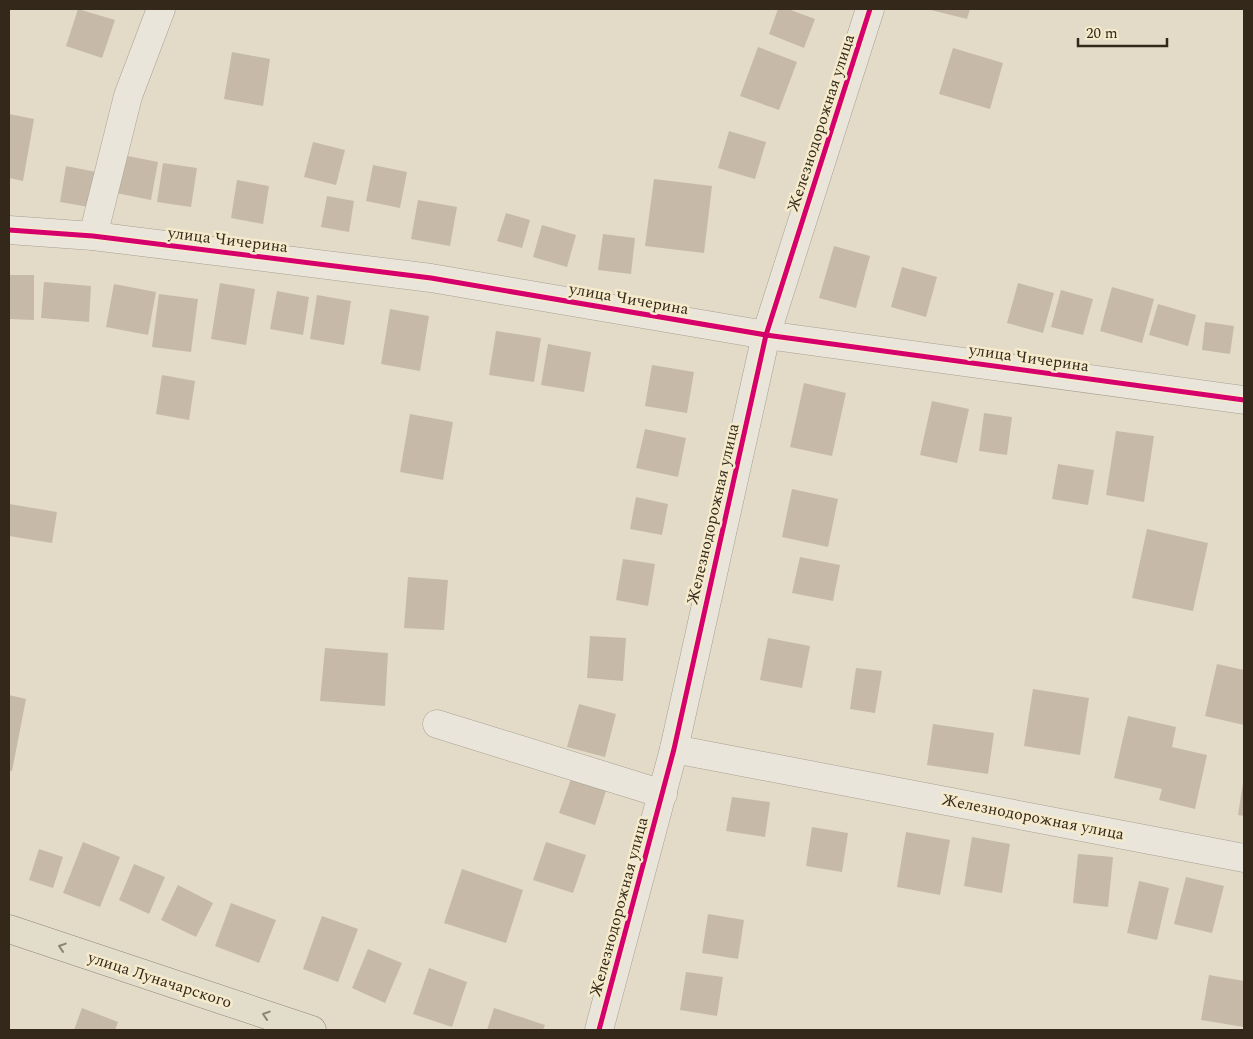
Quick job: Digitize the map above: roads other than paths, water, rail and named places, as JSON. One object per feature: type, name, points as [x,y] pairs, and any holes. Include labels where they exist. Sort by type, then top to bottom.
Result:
[{"type":"main road","name":"улица Луначарского","points":[[9,929],[312,1030]]},
{"type":"street","points":[[92,236],[128,96],[161,9]]},
{"type":"street","name":"Железнодорожная улица","points":[[599,1030],[674,749],[766,335],[870,9]]},
{"type":"street","name":"улица Чичерина","points":[[9,230],[92,236],[431,278],[766,335],[1244,400]]},
{"type":"street","points":[[437,724],[663,794]]},
{"type":"street","name":"Железнодорожная улица","points":[[674,749],[1244,858]]}]
